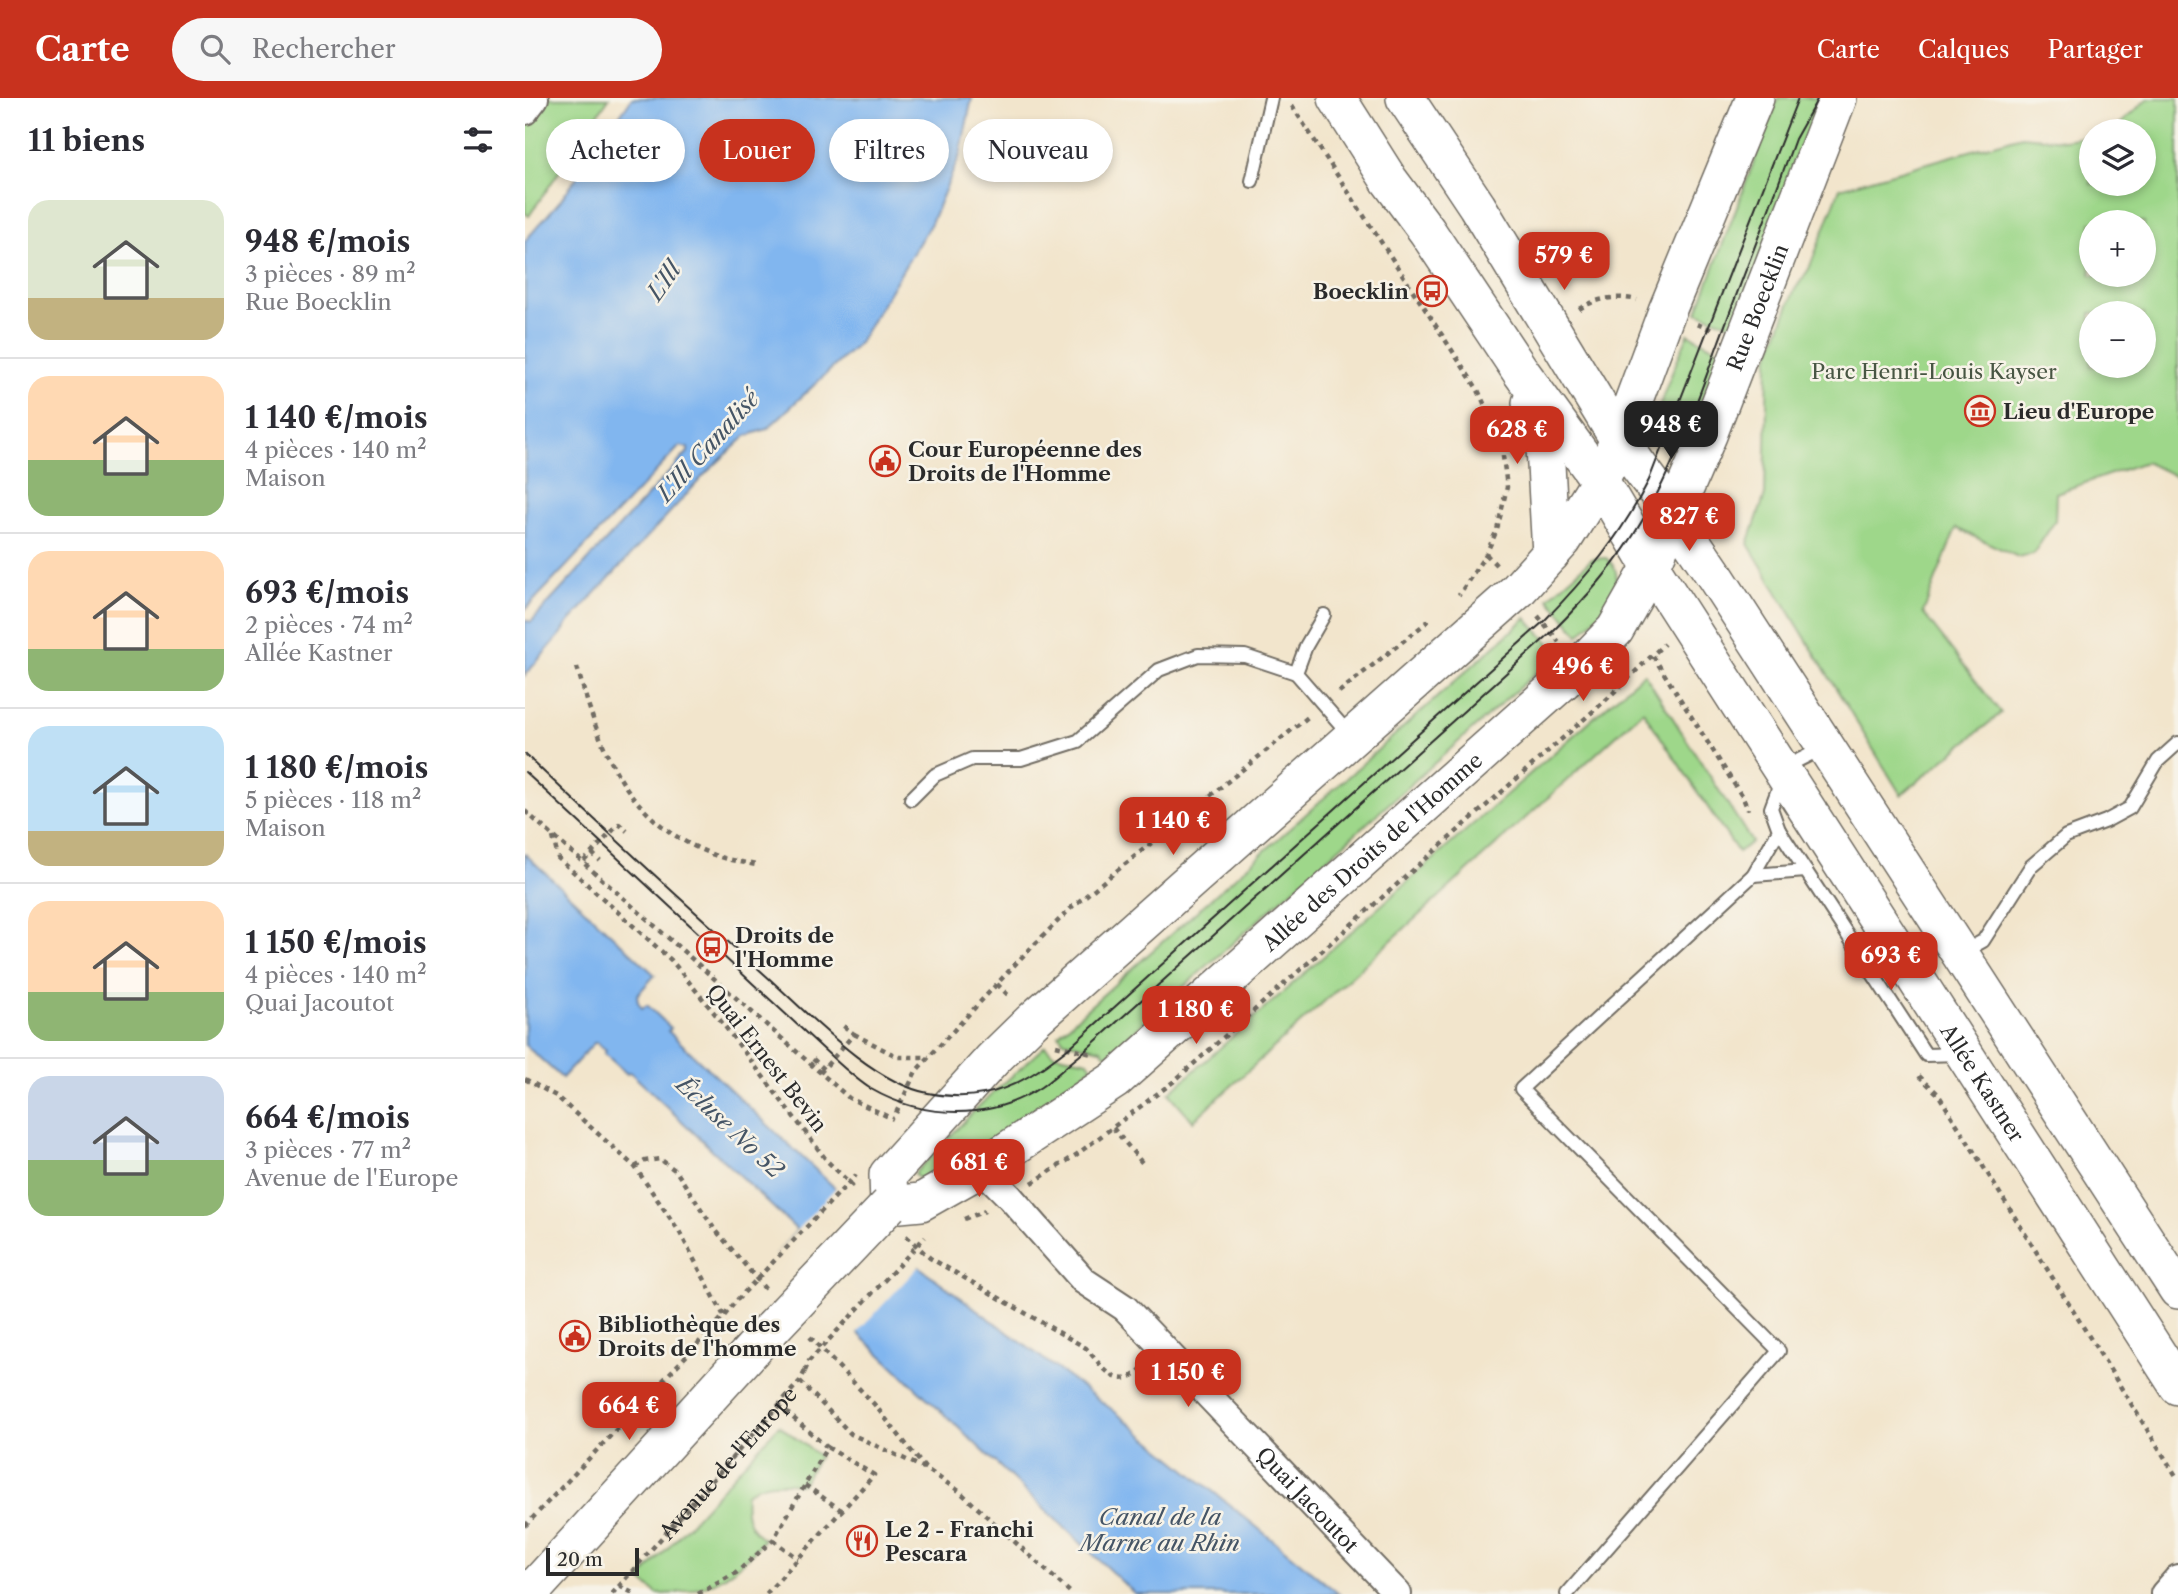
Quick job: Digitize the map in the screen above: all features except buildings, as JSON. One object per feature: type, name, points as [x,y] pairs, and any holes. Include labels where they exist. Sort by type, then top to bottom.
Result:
[{"type":"main road","points":[[1337,98],[1389,180],[1427,231],[1521,372],[1545,447],[1551,554]]},
{"type":"main road","points":[[1405,98],[1477,206],[1619,440],[1674,516],[2178,1290]]},
{"type":"main road","points":[[529,1594],[772,1328],[889,1205],[888,1175],[993,1059],[1033,1020],[1517,590],[1563,540],[1599,481],[1619,440],[1667,311],[1755,98]]},
{"type":"main road","name":"Rue Boecklin","points":[[1674,516],[1745,341],[1838,98]]},
{"type":"main road","name":"Allée Kastner","points":[[1521,372],[1599,481],[1651,568],[2178,1386]]},
{"type":"main road","name":"Allée des Droits de l'Homme","points":[[889,1205],[921,1202],[981,1168],[1115,1080],[1579,667],[1615,630],[1651,568],[1674,516]]},
{"type":"main road","points":[[2109,1279],[2151,1248]]},
{"type":"street","points":[[525,111],[535,98]]},
{"type":"street","name":"Quai Jacoutot","points":[[981,1168],[1084,1281],[1125,1308],[1398,1594]]},
{"type":"street","points":[[2164,1594],[2178,1578]]},
{"type":"lane","points":[[1252,181],[1271,98]]},
{"type":"lane","points":[[1296,673],[1306,646],[1324,615]]},
{"type":"lane","points":[[911,799],[935,775],[972,759],[1021,759],[1078,741],[1159,670],[1198,656],[1245,656],[1296,673],[1352,737]]},
{"type":"lane","points":[[1960,954],[1983,941],[2031,866],[2066,836],[2106,821],[2130,808],[2158,761],[2178,743]]},
{"type":"lane","points":[[1825,747],[1795,762],[1784,773],[1771,808],[1779,830],[1926,1055],[1964,1054]]},
{"type":"lane","points":[[1567,1594],[1779,1351],[1521,1089],[1753,876],[1779,830]]},
{"type":"lane","points":[[1753,876],[1805,871]]},
{"type":"path","points":[[1286,98],[1478,390],[1501,441],[1507,487],[1497,530],[1486,554],[1457,598]]},
{"type":"path","points":[[1486,554],[1579,667]]},
{"type":"path","points":[[841,1024],[854,1034],[898,1057],[930,1057],[1073,906],[1436,614]]},
{"type":"path","points":[[577,667],[599,736],[614,767],[631,796],[653,821],[683,841],[716,856],[756,865]]},
{"type":"path","name":"Allée des Droits de l'Homme","points":[[1010,1197],[1076,1155],[1140,1108],[1281,988],[1607,699],[1579,667]]},
{"type":"path","name":"Quai Ernest Bevin","points":[[525,810],[822,1071],[849,1098],[893,1119],[916,1071],[930,1057]]},
{"type":"path","points":[[584,861],[619,824],[627,831]]},
{"type":"path","name":"Quai Ernest Bevin","points":[[553,836],[558,858],[671,960],[828,1163],[843,1177]]},
{"type":"path","points":[[592,853],[600,861]]},
{"type":"path","points":[[997,984],[1056,1045],[1091,1054],[1140,1108]]},
{"type":"path","points":[[813,1059],[822,1071],[854,1034]]},
{"type":"path","points":[[525,1079],[556,1096],[635,1167],[679,1231],[724,1317]]},
{"type":"path","points":[[1113,1128],[1144,1164]]},
{"type":"path","points":[[525,1526],[856,1175]]},
{"type":"path","name":"Avenue de l'Europe","points":[[612,1594],[800,1381],[809,1362],[925,1237]]},
{"type":"path","points":[[930,1258],[1034,1320],[1075,1341],[1117,1378],[1132,1378],[1148,1362]]},
{"type":"path","points":[[800,1381],[851,1434],[925,1468],[959,1491],[1072,1594]]},
{"type":"path","points":[[766,1594],[874,1475],[827,1447],[778,1405]]},
{"type":"path","points":[[698,1594],[736,1573],[773,1540],[827,1447]]},
{"type":"path","points":[[806,1485],[841,1510]]},
{"type":"path","points":[[773,1540],[798,1559]]},
{"type":"path","points":[[619,1586],[635,1594]]},
{"type":"green space","points":[[525,98],[609,98],[595,119],[546,119],[546,182],[552,182],[529,216],[525,213]]},
{"type":"green space","points":[[1778,98],[1827,98],[1743,329],[1697,312]]},
{"type":"green space","name":"Parc Henri-Louis Kayser","points":[[2178,98],[2178,477],[2145,462],[2056,493],[2055,521],[2033,554],[2018,557],[1956,528],[1923,613],[2001,713],[1901,795],[1748,544],[1765,495],[1768,359],[1794,291],[1809,269],[1840,188],[2022,136],[2064,140],[2079,138],[2079,196],[2156,196],[2156,119],[2126,119],[2147,99]]},
{"type":"green space","points":[[1688,334],[1721,351],[1687,446],[1673,450],[1658,440],[1655,434],[1656,422]]},
{"type":"green space","points":[[1606,558],[1614,567],[1617,577],[1615,588],[1603,609],[1579,635],[1548,598],[1592,559]]},
{"type":"green space","points":[[1526,618],[1558,653],[1106,1056],[1101,1049],[1064,1041],[1059,1034]]},
{"type":"green space","points":[[1644,673],[1752,842],[1738,852],[1643,711],[1193,1121],[1169,1093]]},
{"type":"green space","points":[[1045,1046],[1053,1054],[1088,1061],[1092,1067],[1052,1099],[924,1184],[914,1174],[980,1105]]},
{"type":"green space","points":[[779,1425],[819,1456],[802,1484],[766,1484],[746,1494],[748,1520],[764,1539],[742,1563],[718,1580],[690,1591],[657,1594],[640,1579]]},
{"type":"water","points":[[632,98],[972,98],[968,119],[963,119],[960,155],[949,181],[949,119],[829,119],[829,182],[948,182],[931,223],[858,344],[767,429],[746,436],[707,472],[568,623],[525,675],[525,620],[531,622],[688,452],[688,448],[680,446],[525,610],[525,241],[573,182],[685,182],[685,119],[617,119]]},
{"type":"water","name":"Canal de la Marne au Rhin","points":[[525,854],[655,975],[637,995],[642,1008],[647,1005],[671,1028],[668,1031],[918,1266],[1114,1411],[1339,1594],[1135,1594],[775,1255],[797,1230],[630,1072],[627,1074],[604,1053],[606,1050],[594,1043],[562,1078],[525,1045]]},
{"type":"pier","points":[[838,1185],[921,1264],[855,1335],[772,1257]]},
{"type":"tram line","points":[[525,754],[840,1044],[884,1075],[906,1086],[950,1096],[988,1093],[1021,1081],[1069,1048],[1543,622],[1602,556],[1627,520],[1649,480],[1798,98]]},
{"type":"tram line","points":[[525,772],[833,1058],[871,1089],[891,1099],[934,1111],[979,1110],[1021,1098],[1041,1087],[1079,1056],[1552,632],[1612,566],[1642,521],[1675,457],[1795,139],[1818,98]]},
{"type":"place","name":"Boecklin","points":[[1432,291]]},
{"type":"place","name":"Lieu d'Europe","points":[[1980,411]]},
{"type":"place","name":"Cour Européenne des Droits de l'Homme","points":[[885,461]]},
{"type":"place","name":"Droits de l'Homme","points":[[712,947]]},
{"type":"place","name":"Bibliothèque des Droits de l'homme","points":[[575,1336]]},
{"type":"place","name":"Le 2 - Franchi Pescara","points":[[862,1541]]},
{"type":"water label","name":"L'Ill","points":[[664,281]]},
{"type":"water label","name":"L'Ill Canalisé","points":[[708,446]]},
{"type":"water label","name":"Écluse No 52","points":[[730,1127]]}]
